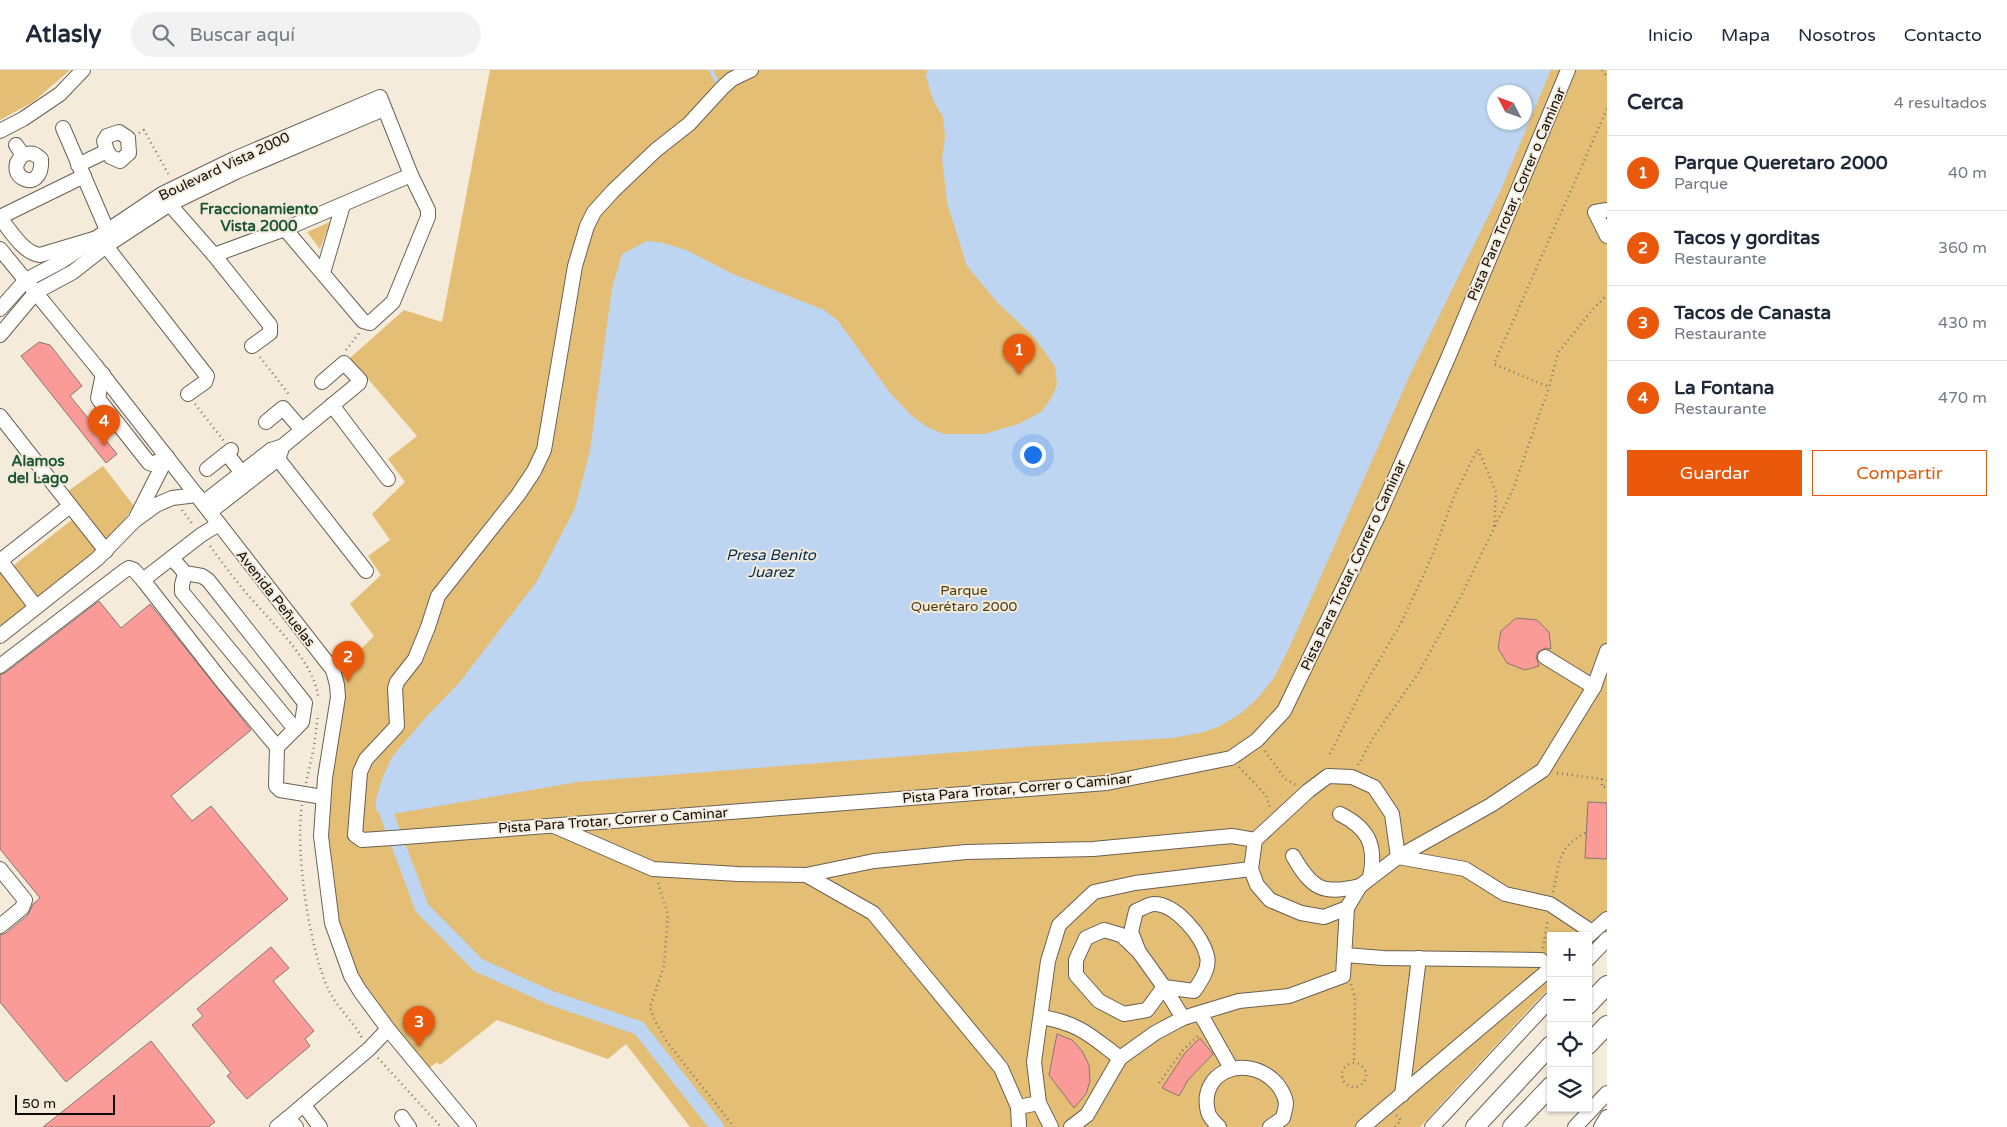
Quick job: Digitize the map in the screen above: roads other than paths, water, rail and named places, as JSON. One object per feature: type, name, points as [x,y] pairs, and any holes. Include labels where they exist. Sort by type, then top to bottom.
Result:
[{"type":"main road","points":[[1592,1001],[1607,985]]},
{"type":"main road","points":[[1592,1041],[1607,1025]]},
{"type":"main road","points":[[1475,1127],[1547,1050]]},
{"type":"main road","points":[[1512,1127],[1547,1090]]},
{"type":"street","points":[[0,131],[24,119],[60,94],[83,70]]},
{"type":"street","name":"Pista Para Trotar, Correr o Caminar","points":[[748,72],[732,79],[712,97],[689,124],[649,157],[594,212],[587,226],[575,266],[544,450],[534,471],[518,495],[438,596],[415,659],[396,684],[395,700],[398,723],[395,729],[366,759],[360,772],[355,835],[362,840],[1106,783],[1231,758],[1257,740],[1284,711],[1380,512],[1455,341],[1568,70]]},
{"type":"street","name":"Boulevard Vista 2000","points":[[26,280],[105,239],[166,199],[236,165],[381,103],[411,175]]},
{"type":"street","points":[[63,128],[81,171],[105,239],[208,376],[205,382],[188,394]]},
{"type":"street","points":[[119,132],[128,138],[130,149],[125,158],[120,161],[115,160],[107,151],[104,141],[107,136],[119,132]]},
{"type":"street","points":[[20,150],[30,152],[41,159],[41,167],[38,174],[32,179],[19,180],[14,176],[11,166],[20,150]]},
{"type":"street","points":[[105,239],[36,255],[22,245],[0,218],[81,171],[107,151]]},
{"type":"street","name":"Boulevard Vista 2000","points":[[166,199],[176,187],[236,165]]},
{"type":"street","points":[[214,255],[285,229],[411,175],[428,210],[428,217],[393,302],[370,323],[367,323],[285,229]]},
{"type":"street","points":[[32,179],[43,194]]},
{"type":"street","points":[[166,199],[270,325],[270,332],[252,346]]},
{"type":"street","points":[[323,273],[343,205]]},
{"type":"street","points":[[1607,210],[1595,212],[1607,236]]},
{"type":"street","name":"Boulevard Vista 2000","points":[[36,292],[73,272],[105,239]]},
{"type":"street","name":"Avenida Peñuelas","points":[[0,249],[103,374],[333,670],[338,697],[323,797],[321,836],[332,923],[350,976],[388,1029],[469,1127]]},
{"type":"street","points":[[0,309],[26,280]]},
{"type":"street","points":[[0,335],[36,292]]},
{"type":"street","points":[[0,636],[106,551],[134,521],[156,505],[172,498],[203,504],[277,452],[360,382],[344,363],[322,382]]},
{"type":"street","points":[[266,422],[288,404],[302,430]]},
{"type":"street","points":[[332,405],[388,479]]},
{"type":"street","points":[[0,416],[106,551]]},
{"type":"street","points":[[207,469],[229,452],[242,473]]},
{"type":"street","points":[[203,504],[242,473],[277,452]]},
{"type":"street","points":[[277,452],[366,571]]},
{"type":"street","points":[[134,521],[167,457]]},
{"type":"street","points":[[36,608],[0,560],[70,506]]},
{"type":"street","points":[[143,580],[201,535],[219,524]]},
{"type":"street","points":[[172,558],[185,573],[202,576],[208,580],[305,703],[302,722],[277,747]]},
{"type":"street","points":[[0,666],[124,571],[129,568],[134,570],[277,747],[276,786],[280,790],[323,797]]},
{"type":"street","points":[[185,573],[182,592],[295,730]]},
{"type":"street","points":[[1293,856],[1305,876],[1320,888],[1343,890],[1365,881],[1398,857],[1491,805],[1543,770],[1594,687],[1607,651]]},
{"type":"street","points":[[1545,657],[1594,687]]},
{"type":"street","points":[[1347,908],[1324,917],[1301,913],[1270,900],[1257,885],[1251,869],[1255,840],[1308,791],[1328,776],[1352,777],[1374,787],[1392,814],[1398,857]]},
{"type":"street","points":[[1071,1127],[1087,1115],[1120,1058],[1155,1033],[1183,1018],[1239,1001],[1289,996],[1343,976],[1347,908],[1365,881],[1373,863],[1370,839],[1354,822],[1340,814]]},
{"type":"street","points":[[550,825],[653,868],[738,874],[806,875],[874,860],[966,852],[1093,848],[1232,836],[1255,840]]},
{"type":"street","points":[[1398,857],[1465,869],[1505,894],[1550,904],[1587,932]]},
{"type":"street","points":[[0,869],[24,900],[22,908],[0,926]]},
{"type":"street","points":[[1051,1127],[1039,1103],[1034,1062],[1048,961],[1059,926],[1094,892],[1135,883],[1251,869]]},
{"type":"street","points":[[806,875],[872,913],[1001,1068],[1018,1107],[1019,1127]]},
{"type":"street","points":[[1164,987],[1194,991],[1204,976],[1207,956],[1193,930],[1175,910],[1154,904],[1136,912],[1131,932],[1140,952],[1183,1018]]},
{"type":"street","points":[[1592,932],[1607,919]]},
{"type":"street","points":[[1140,952],[1121,935],[1104,930],[1086,938],[1076,960],[1076,975],[1099,1001],[1124,1014],[1147,1010],[1164,987]]},
{"type":"street","points":[[1592,955],[1607,939]]},
{"type":"street","points":[[1345,955],[1546,964]]},
{"type":"street","points":[[1402,1095],[1419,958]]},
{"type":"street","points":[[1363,1127],[1402,1095],[1546,964]]},
{"type":"street","points":[[1432,1127],[1547,1003]]},
{"type":"street","points":[[1200,1013],[1231,1068]]},
{"type":"street","points":[[1041,1017],[1061,1020],[1085,1031],[1120,1058]]},
{"type":"street","points":[[287,1124],[304,1105],[369,1049],[388,1029]]},
{"type":"street","points":[[1219,1127],[1208,1113],[1206,1094],[1217,1078],[1231,1068],[1245,1067],[1264,1072],[1278,1084],[1286,1103],[1283,1118],[1270,1127]]},
{"type":"street","points":[[1575,1127],[1607,1093]]},
{"type":"street","points":[[1018,1107],[1039,1103]]},
{"type":"street","points":[[304,1105],[320,1127]]},
{"type":"street","points":[[1601,1127],[1607,1117]]},
{"type":"water","name":"Presa Benito Juarez","points":[[927,70],[1551,70],[1532,115],[1532,85],[1487,85],[1487,130],[1526,130],[1500,192],[1410,375],[1274,678],[1257,699],[1240,714],[1220,726],[1204,732],[1173,738],[1037,746],[578,782],[387,815],[379,813],[376,809],[376,800],[382,779],[392,757],[427,716],[459,683],[537,581],[575,508],[590,450],[612,288],[622,254],[647,241],[660,242],[686,250],[733,274],[824,310],[838,321],[891,394],[912,416],[927,427],[944,434],[984,434],[1018,424],[1041,412],[1052,397],[1057,385],[1055,367],[1035,338],[997,302],[967,266],[947,203],[942,158],[945,137],[943,117],[933,100],[926,77]]},
{"type":"waterway","points":[[711,70],[719,86]]},
{"type":"waterway","points":[[387,815],[422,908],[478,965],[551,998],[639,1028],[717,1127]]},
{"type":"place","name":"Parque Queretaro 2000","points":[[1019,375]]},
{"type":"place","name":"La Fontana","points":[[104,446]]},
{"type":"place","name":"Tacos y gorditas","points":[[348,682]]},
{"type":"place","name":"Tacos de Canasta","points":[[419,1047]]},
{"type":"district","name":"Fraccionamiento Vista 2000","points":[[259,218]]},
{"type":"district","name":"Alamos del Lago","points":[[38,470]]},
{"type":"park label","name":"Parque Querétaro 2000","points":[[964,598]]}]
